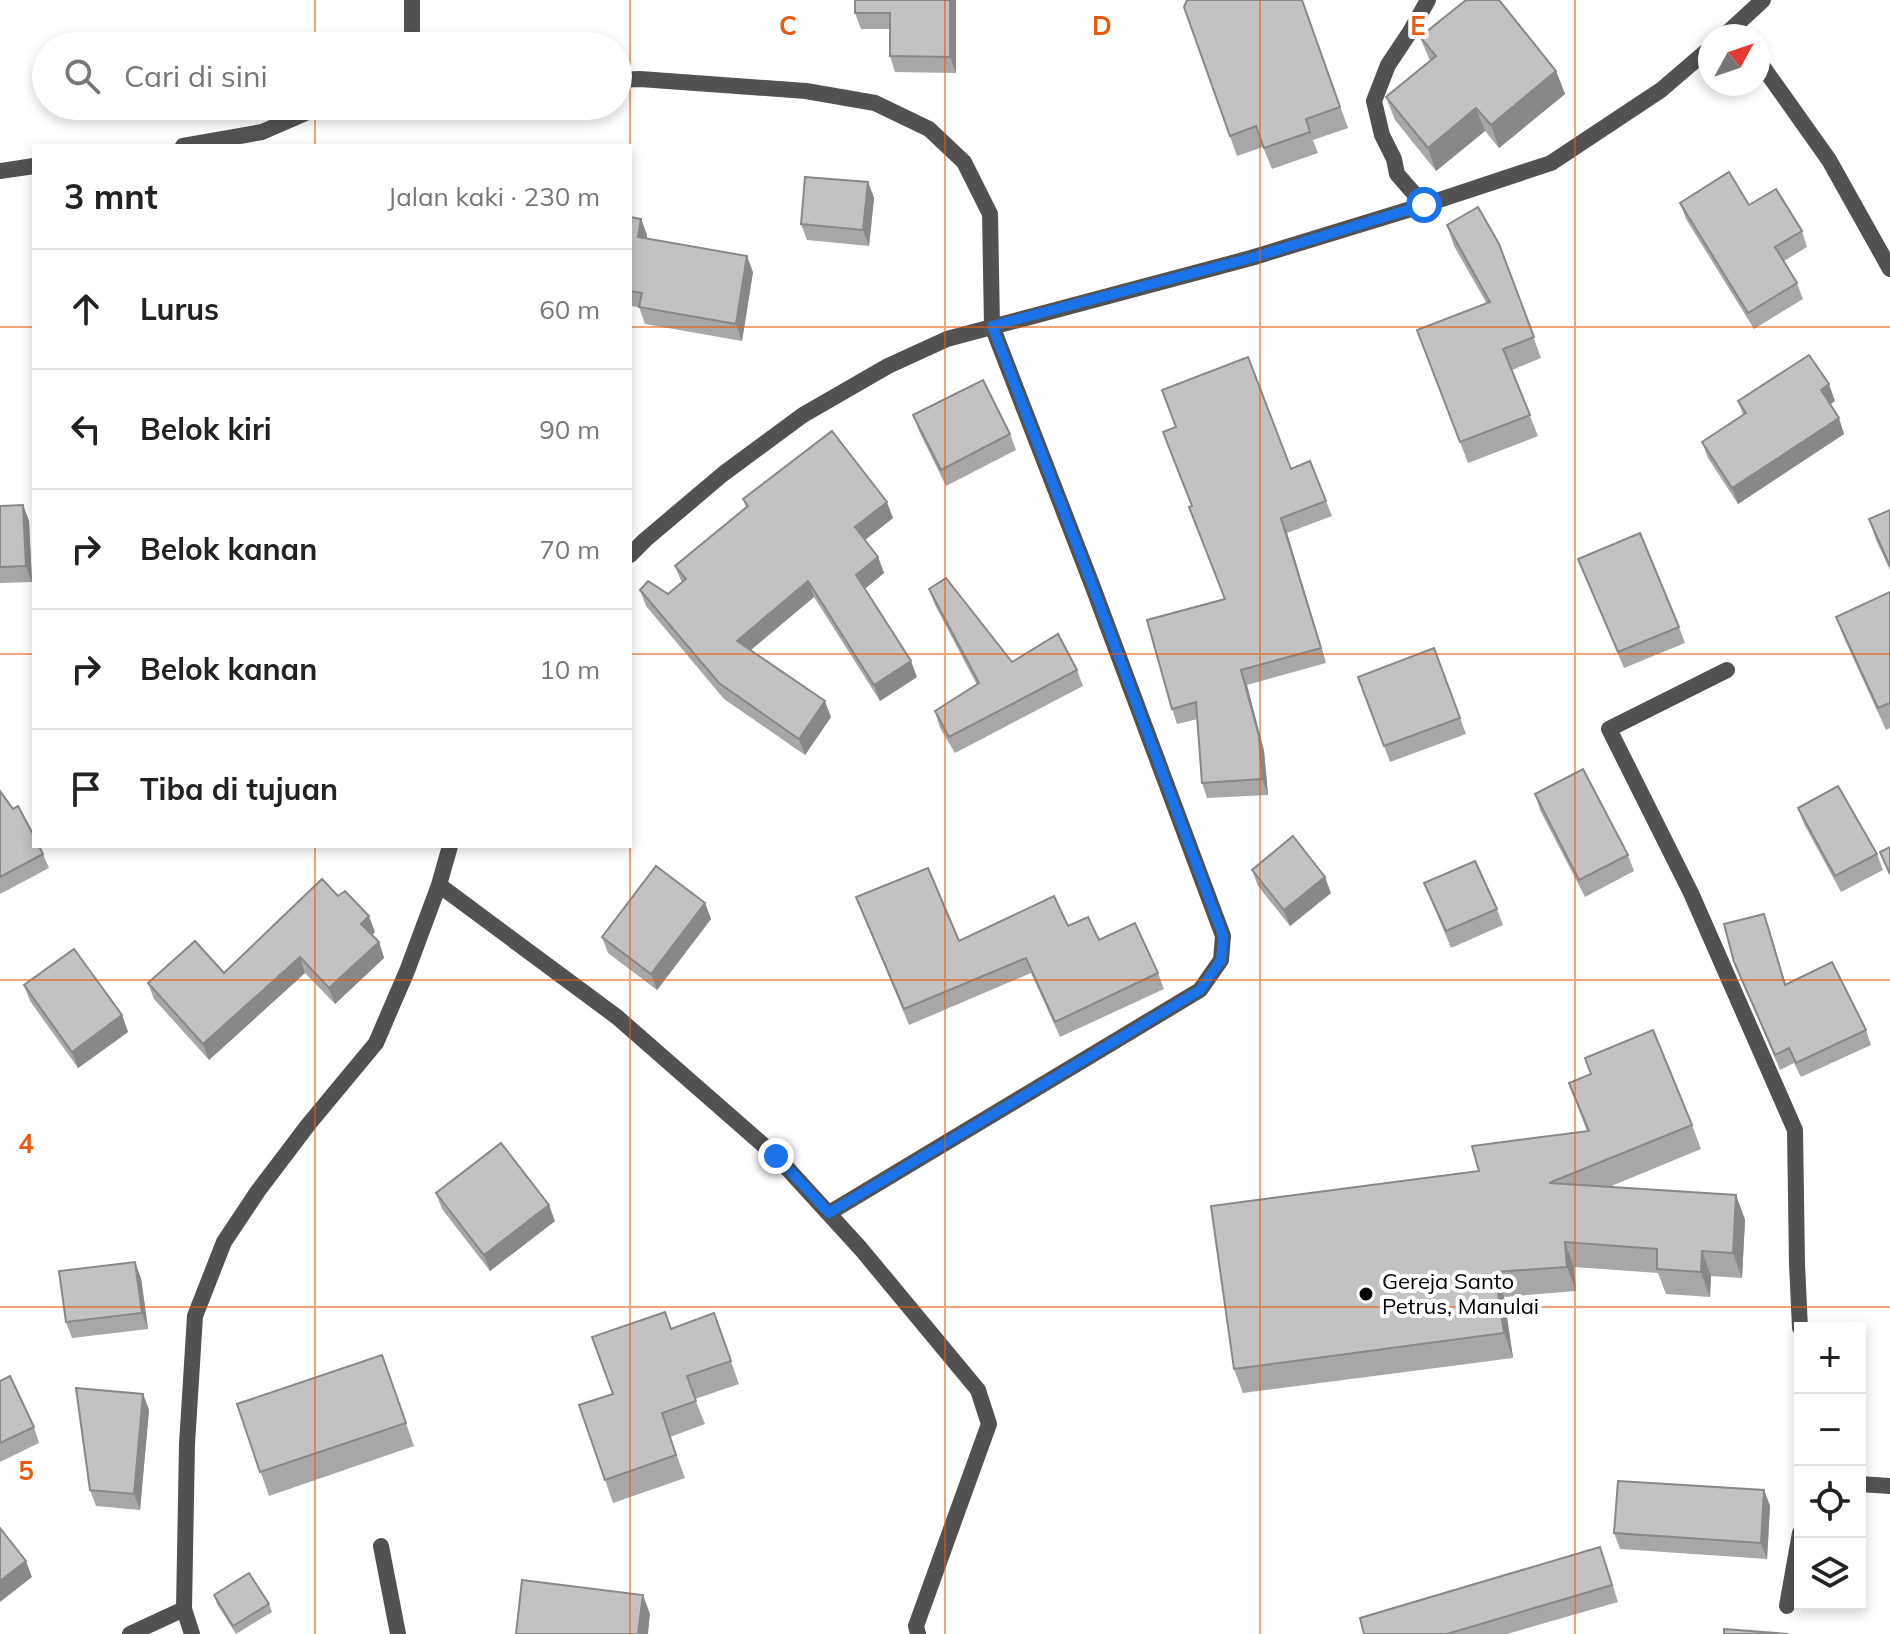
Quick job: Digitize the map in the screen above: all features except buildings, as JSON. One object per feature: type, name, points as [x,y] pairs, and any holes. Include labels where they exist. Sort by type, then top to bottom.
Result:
[{"type":"street","points":[[412,0],[412,32]]},
{"type":"street","points":[[1424,205],[1397,174],[1394,159],[1382,135],[1374,101],[1388,65],[1428,0]]},
{"type":"street","points":[[1741,24],[1763,0]]},
{"type":"street","points":[[632,553],[723,474],[803,415],[888,366],[947,339],[1251,258],[1551,163],[1661,90],[1698,58]]},
{"type":"street","points":[[1770,77],[1829,160],[1890,269]]},
{"type":"street","points":[[632,79],[806,91],[875,103],[929,129],[964,162],[990,214],[992,326],[1223,936],[1221,960],[1200,990],[829,1213]]},
{"type":"street","points":[[194,144],[262,132],[290,120]]},
{"type":"street","points":[[0,171],[32,166]]},
{"type":"street","points":[[1727,670],[1609,729],[1691,893],[1795,1130],[1800,1322]]},
{"type":"street","points":[[192,1634],[184,1609],[187,1444],[195,1316],[224,1242],[249,1204],[308,1125],[376,1043],[407,971],[449,848]]},
{"type":"street","points":[[439,885],[617,1017],[776,1156],[829,1213],[978,1390],[989,1424],[916,1626],[918,1634]]},
{"type":"street","points":[[1866,1484],[1890,1486]]},
{"type":"street","points":[[1787,1606],[1799,1538]]},
{"type":"street","points":[[381,1546],[398,1634]]},
{"type":"street","points":[[130,1634],[184,1609]]},
{"type":"place","name":"Gereja Santo Petrus, Manulai","points":[[1366,1294]]},
{"type":"route","points":[[776,1156],[829,1213],[1200,990],[1221,960],[1223,936],[992,326],[1251,258],[1424,205]]}]
